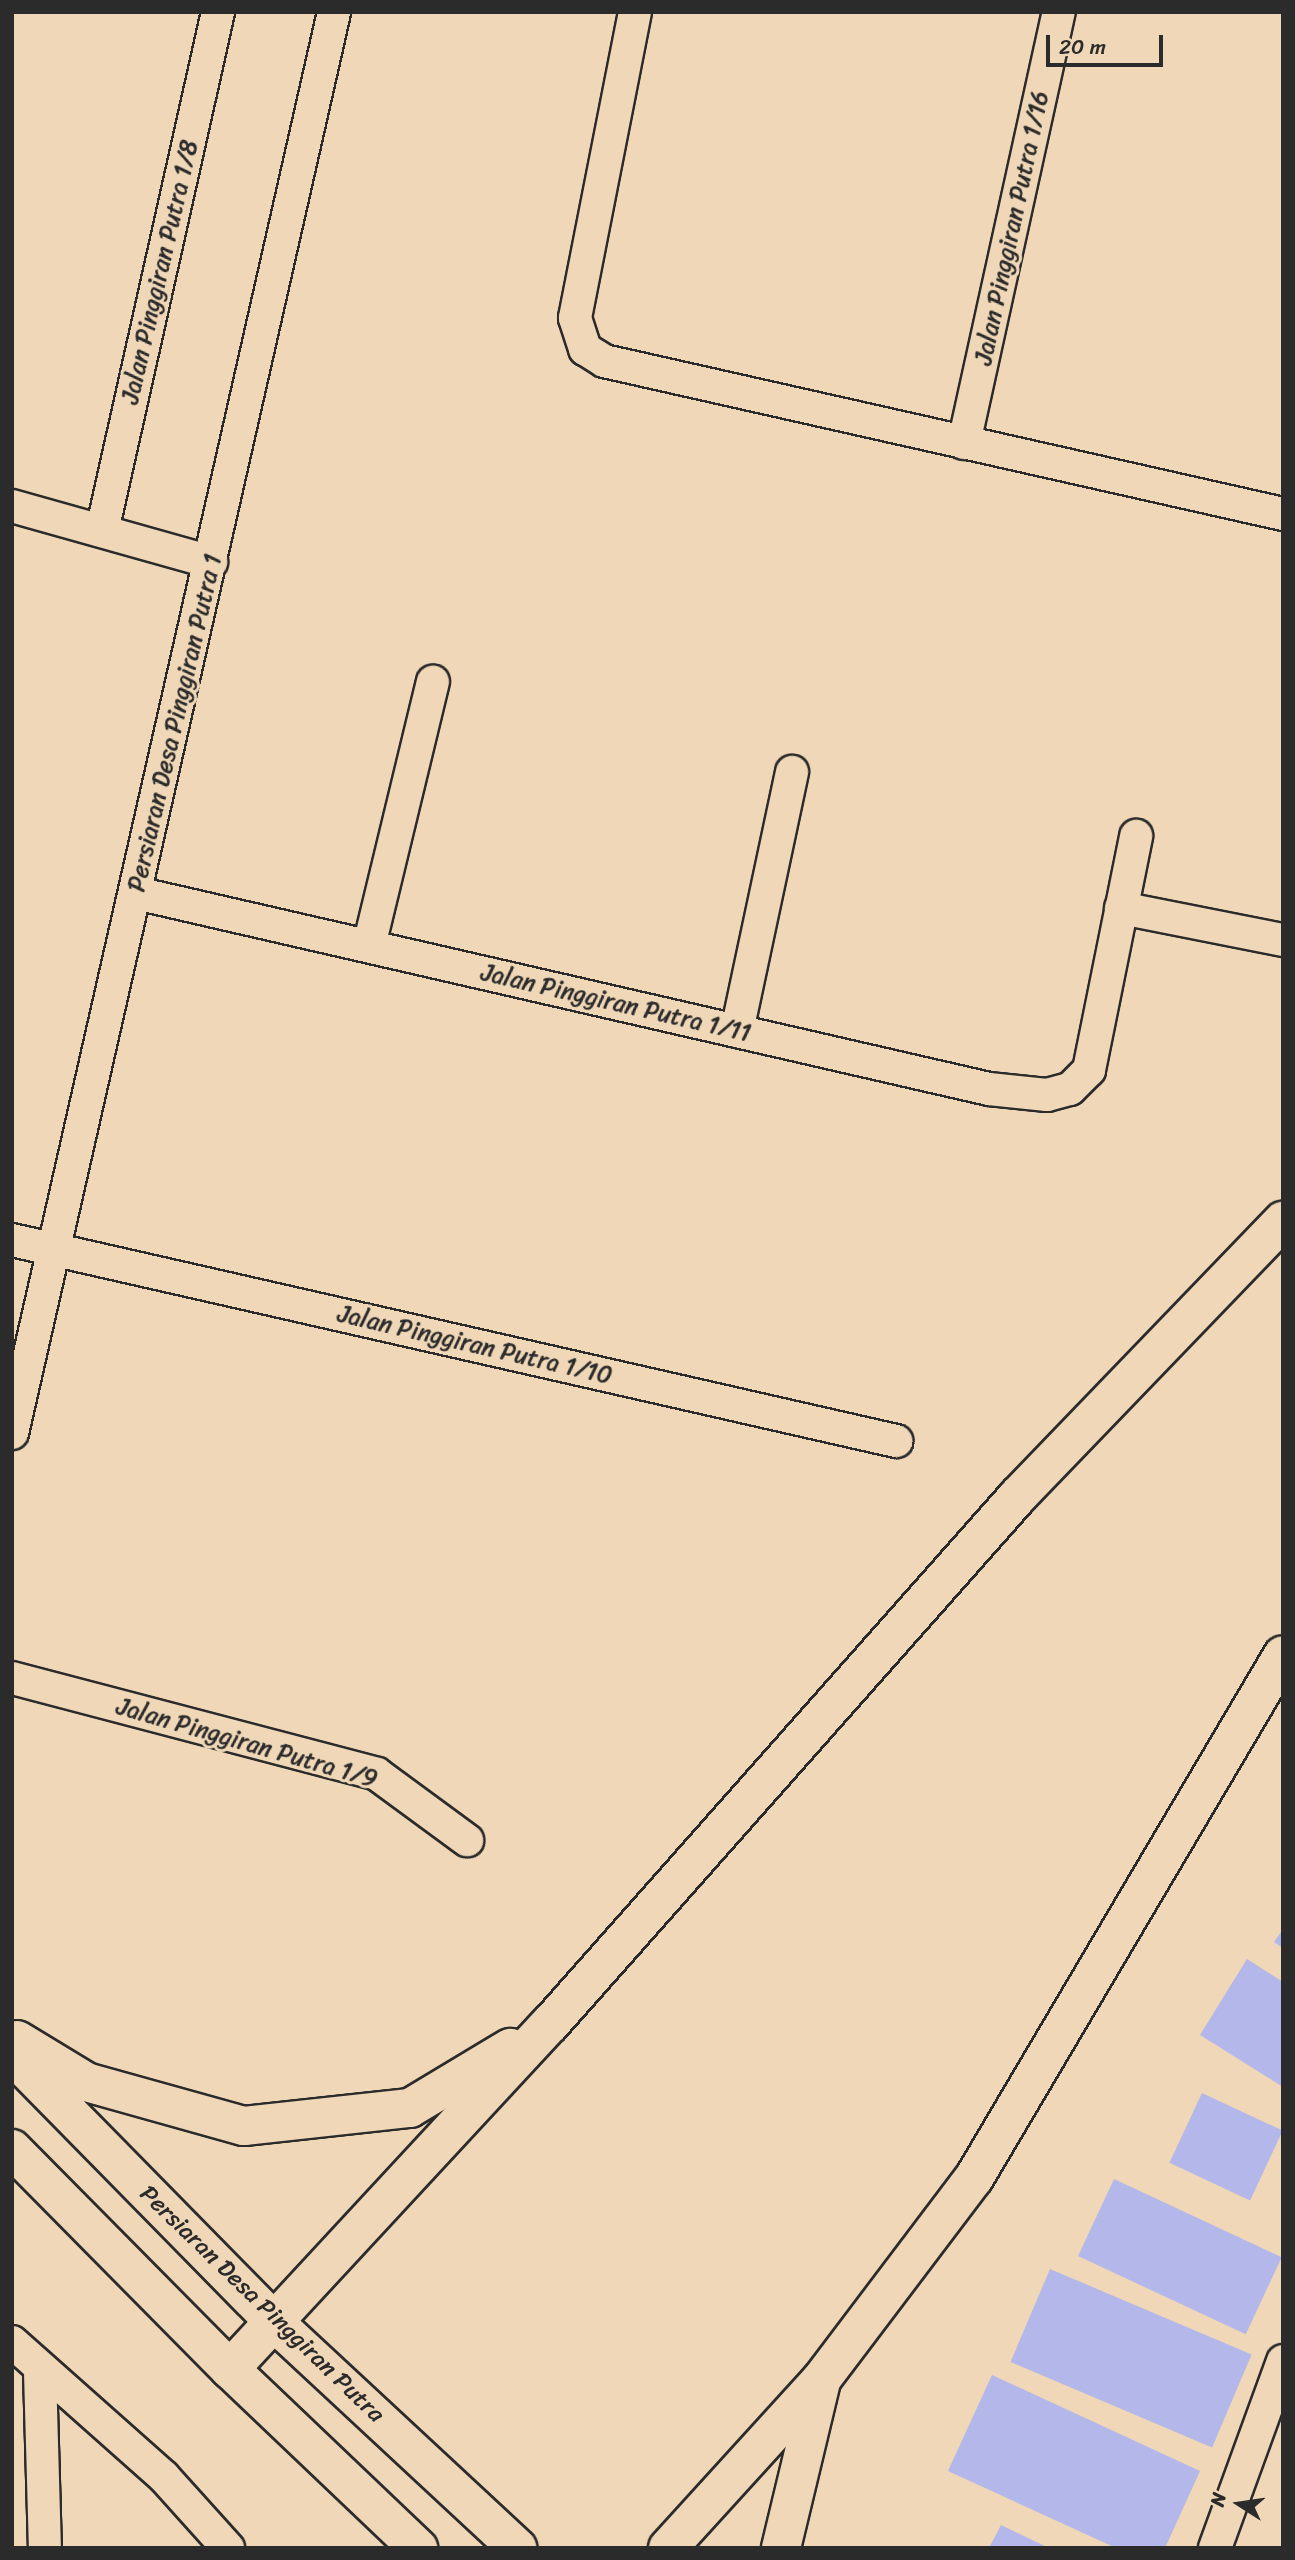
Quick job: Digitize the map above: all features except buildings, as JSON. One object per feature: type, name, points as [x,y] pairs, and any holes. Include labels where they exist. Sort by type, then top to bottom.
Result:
[{"type":"main road","points":[[230,2369],[272,2320],[551,2024],[1018,1496],[1283,1222]]},
{"type":"main road","points":[[668,2548],[821,2380],[974,2178],[1283,1656]]},
{"type":"main road","points":[[12,2037],[86,2082],[244,2126],[410,2108],[551,2024]]},
{"type":"main road","name":"Persiaran Desa Pinggiran Putra","points":[[12,2055],[272,2320],[517,2548]]},
{"type":"main road","points":[[12,2149],[230,2369],[418,2548]]},
{"type":"main road","points":[[781,2548],[821,2380]]},
{"type":"street","name":"Jalan Pinggiran Putra 1/8","points":[[102,531],[218,12]]},
{"type":"street","name":"Persiaran Desa Pinggiran Putra 1","points":[[12,1433],[334,12]]},
{"type":"street","points":[[635,12],[575,318],[585,349],[604,361],[1283,514]]},
{"type":"street","name":"Jalan Pinggiran Putra 1/16","points":[[964,443],[1059,12]]},
{"type":"street","points":[[12,506],[211,562]]},
{"type":"street","points":[[369,946],[433,682]]},
{"type":"street","points":[[737,1031],[792,772]]},
{"type":"street","points":[[1136,836],[1121,908],[1283,940]]},
{"type":"street","name":"Jalan Pinggiran Putra 1/11","points":[[136,893],[989,1089],[1047,1095],[1070,1089],[1089,1070],[1121,908]]},
{"type":"street","name":"Jalan Pinggiran Putra 1/10","points":[[12,1240],[896,1441]]},
{"type":"street","name":"Jalan Pinggiran Putra 1/9","points":[[12,1678],[377,1774],[467,1840]]},
{"type":"street","points":[[12,2342],[40,2372],[164,2477],[228,2548]]},
{"type":"street","points":[[1215,2548],[1283,2361]]},
{"type":"street","points":[[40,2372],[45,2548]]}]
